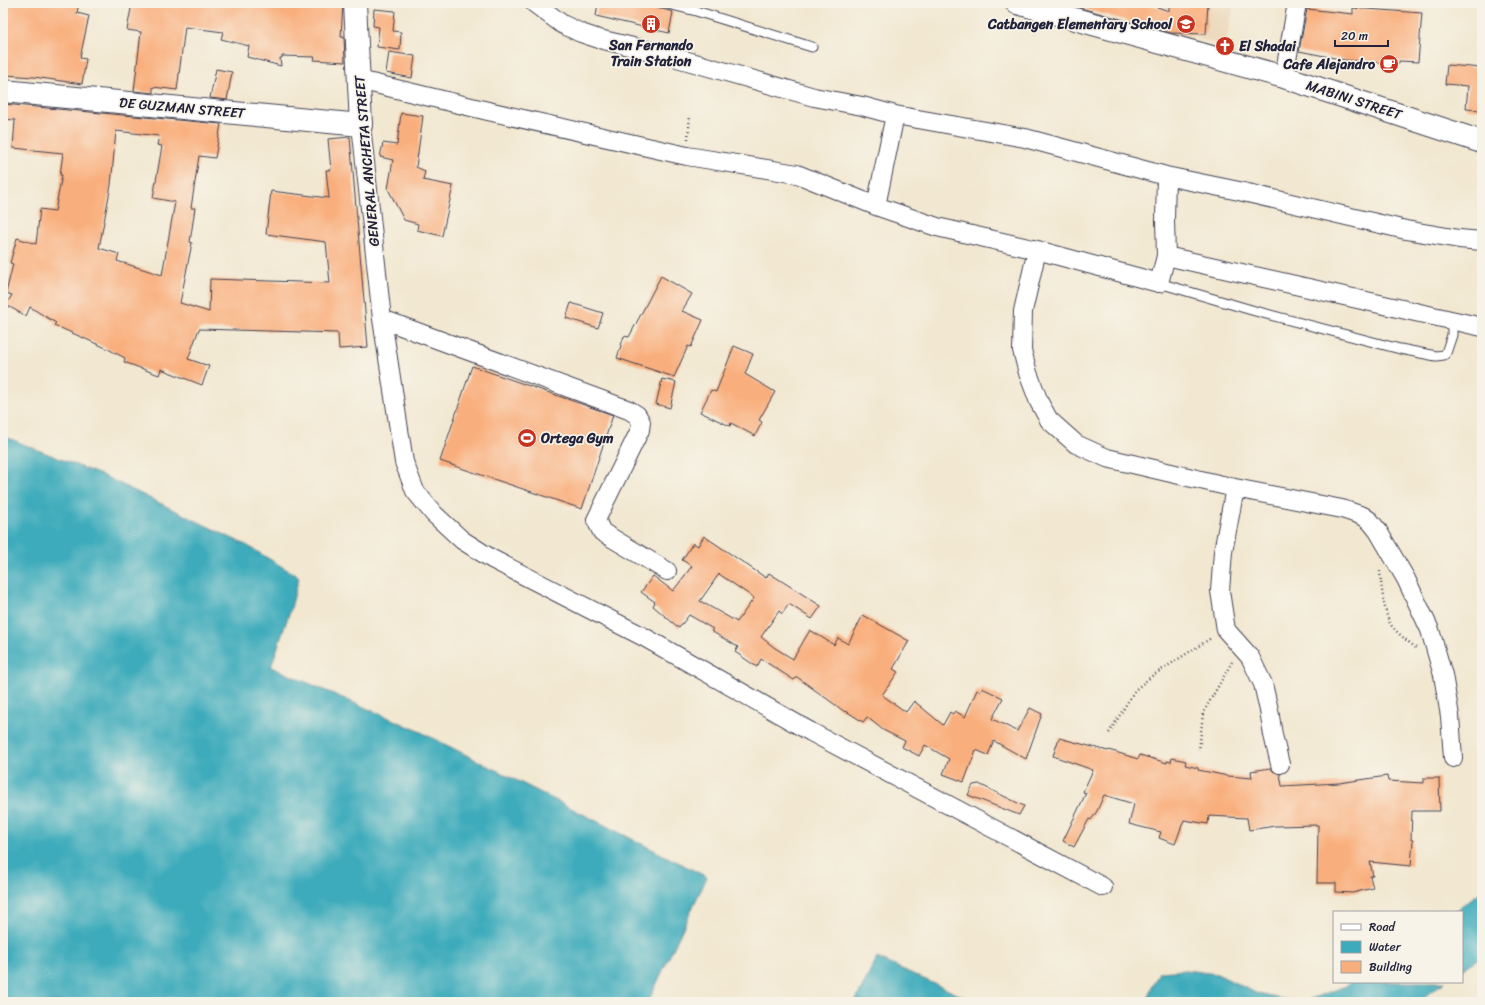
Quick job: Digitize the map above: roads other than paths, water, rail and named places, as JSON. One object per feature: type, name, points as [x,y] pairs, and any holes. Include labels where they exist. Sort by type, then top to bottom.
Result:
[{"type":"street","name":"GENERAL ANCHETA STREET","points":[[355,3],[360,80],[361,125],[382,319],[397,420],[404,462],[415,491],[434,514],[462,540],[492,559],[637,634],[811,732],[1103,887]]},
{"type":"street","points":[[534,3],[562,24],[599,40],[662,54],[814,97],[862,106],[895,115],[1025,138],[1166,176],[1239,191],[1406,230],[1459,239],[1482,241]]},
{"type":"street","name":"MABINI STREET","points":[[1017,3],[1284,78],[1482,142]]},
{"type":"street","points":[[1284,78],[1297,3]]},
{"type":"street","points":[[360,80],[488,111],[687,156],[797,174],[876,206],[937,227],[1037,250],[1159,283],[1166,256],[1166,176]]},
{"type":"street","name":"DE GUZMAN STREET","points":[[3,91],[361,125]]},
{"type":"street","points":[[876,206],[895,115]]},
{"type":"street","points":[[1037,250],[1023,312],[1022,350],[1028,373],[1039,402],[1049,420],[1076,444],[1107,458],[1235,488],[1342,509],[1363,516],[1370,521],[1378,531],[1406,579],[1430,630],[1443,675],[1450,716],[1453,758]]},
{"type":"street","points":[[1166,256],[1482,327]]},
{"type":"street","points":[[382,319],[629,410],[637,416],[641,422],[640,430],[596,520],[602,532],[667,571]]},
{"type":"street","points":[[1235,488],[1224,552],[1220,591],[1226,630],[1250,658],[1263,684],[1280,764]]},
{"type":"lane","points":[[664,3],[696,11],[812,47]]},
{"type":"lane","points":[[1159,283],[1293,321],[1400,349],[1436,356],[1444,355],[1446,352],[1452,335],[1452,320]]},
{"type":"water","points":[[3,436],[106,477],[248,546],[299,577],[291,608],[271,667],[417,730],[707,877],[648,1002],[3,1002]]},
{"type":"water","points":[[1482,891],[1482,956],[1463,969],[1463,911],[1454,911]]},
{"type":"water","points":[[877,958],[975,1002],[855,1002]]},
{"type":"water","points":[[1186,970],[1217,974],[1258,994],[1296,1002],[1145,1002],[1159,972]]},
{"type":"water","points":[[1350,983],[1444,983],[1430,992],[1421,1002],[1302,1002],[1346,986]]},
{"type":"place","name":"San Fernando Train Station","points":[[651,24]]},
{"type":"place","name":"Catbangen Elementary School","points":[[1186,24]]},
{"type":"place","name":"El Shadai","points":[[1225,46]]},
{"type":"place","name":"Cafe Alejandro","points":[[1389,64]]},
{"type":"place","name":"Ortega Gym","points":[[527,438]]}]
